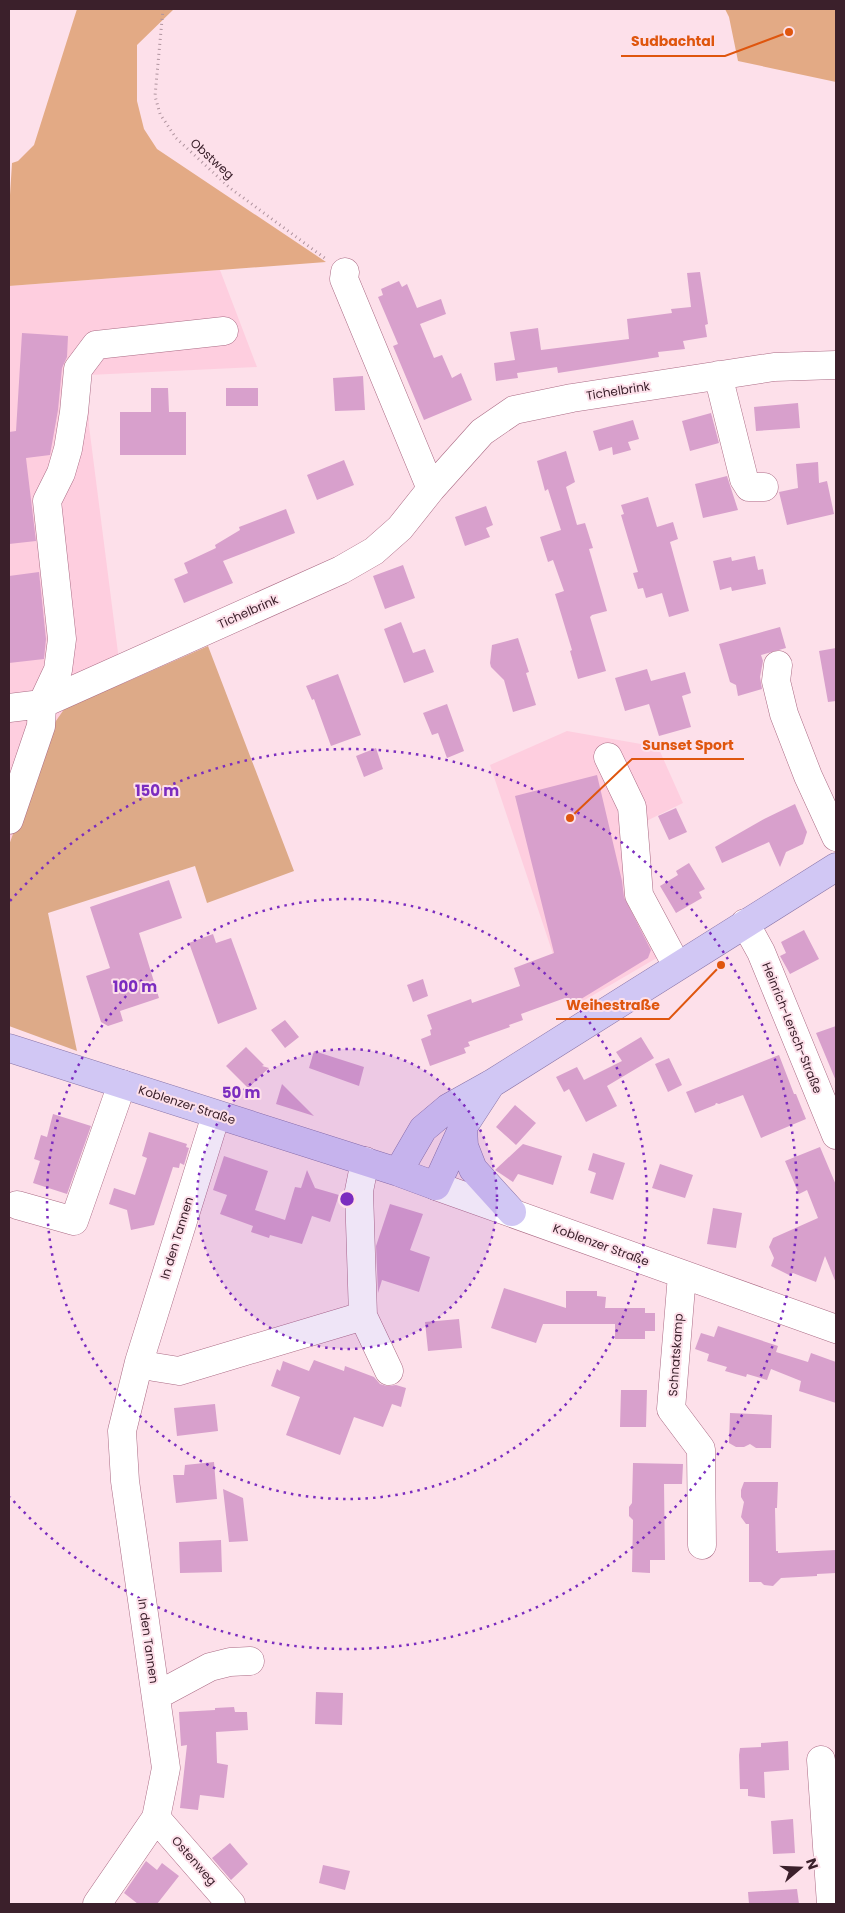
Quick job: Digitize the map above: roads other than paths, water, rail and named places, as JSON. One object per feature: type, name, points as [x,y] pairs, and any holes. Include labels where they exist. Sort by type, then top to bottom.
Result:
[{"type":"main road","points":[[398,1172],[423,1129],[448,1108],[491,1084],[836,867]]},
{"type":"main road","name":"Koblenzer Straße","points":[[9,1048],[398,1172],[436,1186]]},
{"type":"main road","points":[[436,1186],[463,1127],[491,1084]]},
{"type":"main road","points":[[463,1127],[464,1146],[473,1169],[512,1212]]},
{"type":"street","points":[[345,272],[344,278],[431,489]]},
{"type":"street","points":[[9,820],[41,726],[42,704],[58,670],[62,639],[48,501],[61,473],[68,449],[78,368],[96,346],[224,331]]},
{"type":"street","name":"Tichelbrink","points":[[9,708],[42,704],[341,570],[374,551],[400,528],[431,489],[482,432],[514,410],[572,398],[774,367],[836,365]]},
{"type":"street","points":[[718,376],[744,480],[749,487],[764,487]]},
{"type":"street","points":[[778,665],[776,681],[784,714],[808,776],[836,837]]},
{"type":"street","points":[[608,757],[632,807],[639,895],[676,966]]},
{"type":"street","name":"Heinrich-Lersch-Straße","points":[[745,923],[762,952],[836,1135]]},
{"type":"street","points":[[17,1205],[74,1221],[122,1084]]},
{"type":"street","name":"In den Tannen","points":[[97,1904],[156,1818],[166,1768],[125,1481],[122,1431],[139,1362],[216,1115]]},
{"type":"street","points":[[365,1162],[359,1191],[363,1316],[389,1371]]},
{"type":"street","name":"Koblenzer Straße","points":[[436,1186],[836,1330]]},
{"type":"street","name":"Schnatskamp","points":[[682,1275],[672,1409],[701,1449],[702,1545]]},
{"type":"street","points":[[139,1362],[154,1367],[179,1371],[363,1316]]},
{"type":"street","points":[[156,1696],[210,1666],[250,1661]]},
{"type":"street","points":[[821,1760],[831,1904]]},
{"type":"street","name":"Ostenweg","points":[[156,1818],[232,1904]]},
{"type":"place","name":"Sudbachtal","points":[[789,32]]},
{"type":"place","name":"Sunset Sport","points":[[570,818]]},
{"type":"place","name":"Weihestraße","points":[[721,965]]}]
